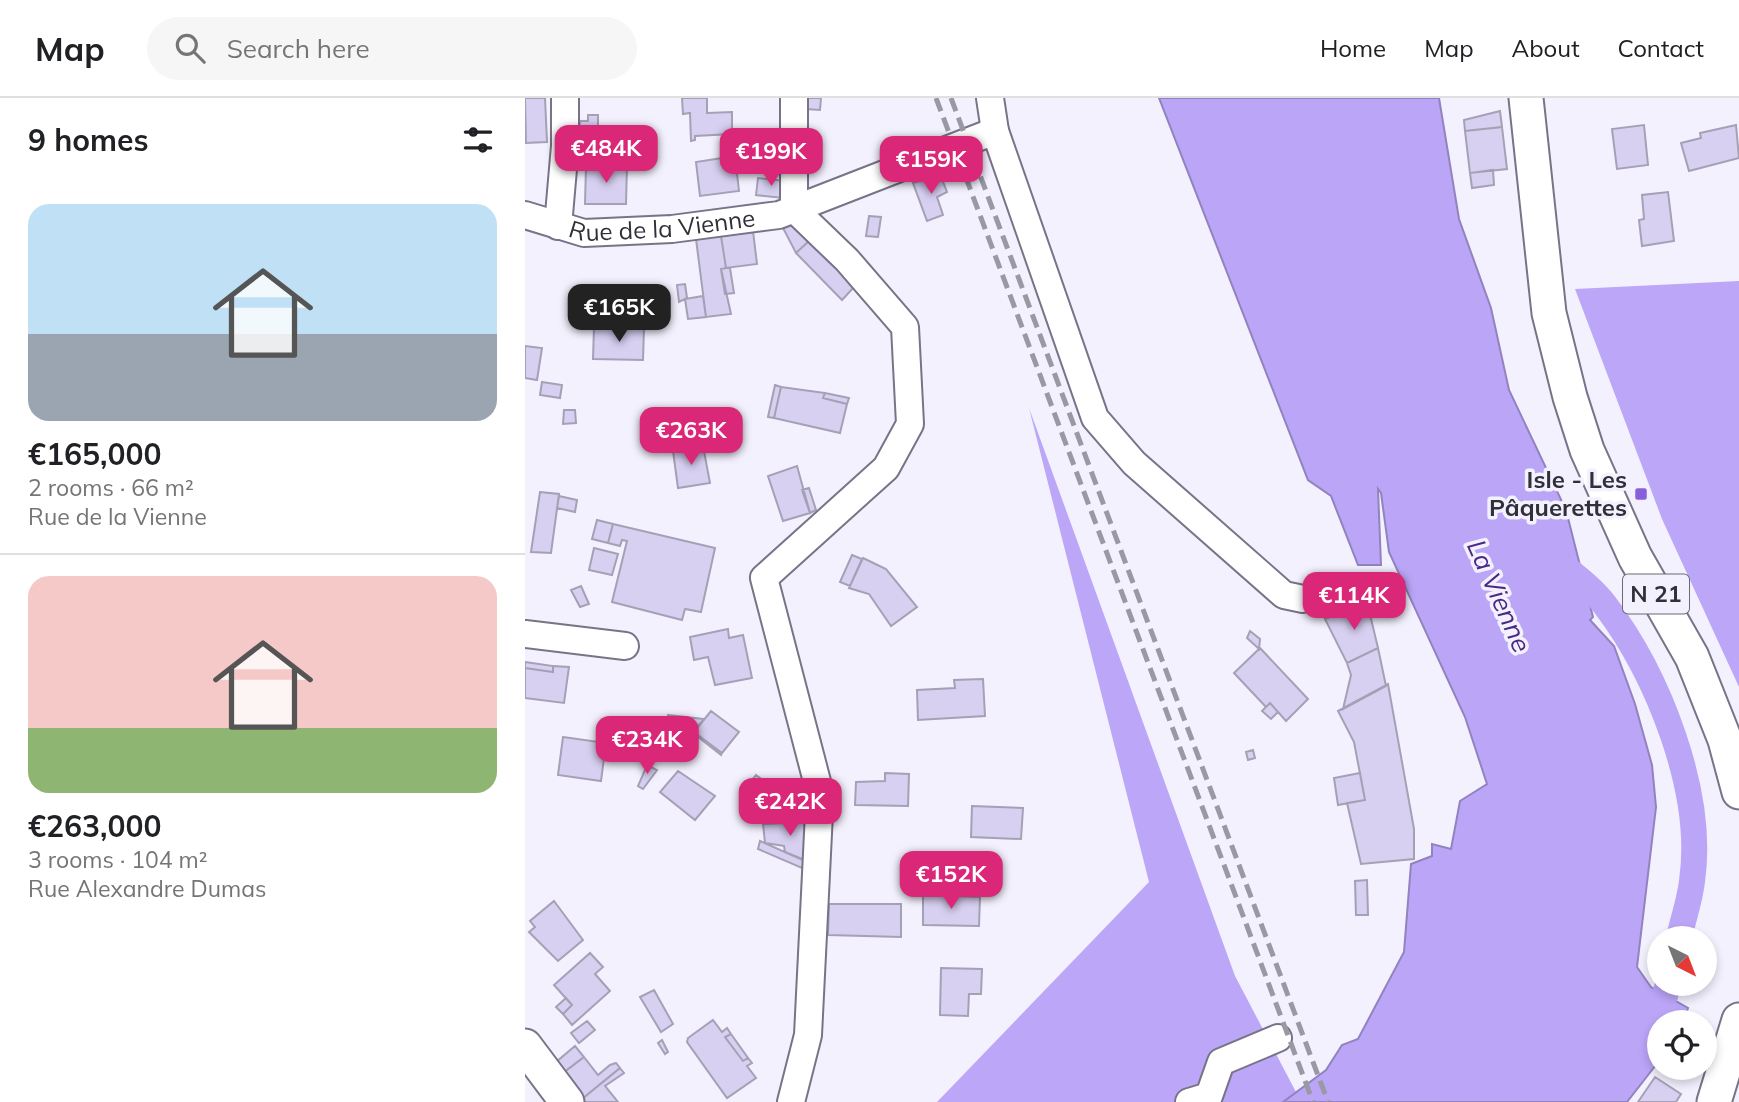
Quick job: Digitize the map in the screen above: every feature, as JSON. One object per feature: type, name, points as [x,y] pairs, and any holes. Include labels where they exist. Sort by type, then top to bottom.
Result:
[{"type":"main road","name":"N 21","points":[[1526,98],[1549,313],[1570,397],[1587,450],[1635,557],[1692,657],[1725,740],[1739,792]]},
{"type":"main road","points":[[1714,1102],[1739,1020]]},
{"type":"main road","points":[[525,1046],[567,1102]]},
{"type":"street","points":[[558,226],[565,146],[565,98]]},
{"type":"street","points":[[791,1102],[808,1035],[820,793],[764,578],[886,468],[910,424],[905,327],[847,260],[794,209],[794,98]]},
{"type":"street","points":[[989,98],[995,131],[1095,418],[1134,463],[1284,595],[1303,599]]},
{"type":"street","name":"Rue de la Vienne","points":[[525,215],[584,233],[672,229],[779,215],[930,153],[995,131]]},
{"type":"street","points":[[525,634],[625,646]]},
{"type":"street","points":[[1189,1102],[1209,1096],[1221,1062],[1278,1038]]},
{"type":"shaded area","points":[[1739,281],[1739,687],[1662,519],[1575,289]]},
{"type":"shaded area","points":[[1029,408],[1235,976],[1297,1094],[1283,1102],[937,1102],[1149,882]]},
{"type":"water","name":"La Vienne","points":[[1159,98],[1439,98],[1459,219],[1491,308],[1509,390],[1566,510],[1593,617],[1590,620],[1614,646],[1635,704],[1652,765],[1656,807],[1637,967],[1647,981],[1647,996],[1667,996],[1688,1008],[1647,1010],[1647,1076],[1627,1102],[1283,1102],[1326,1070],[1342,1045],[1358,1039],[1404,952],[1411,864],[1432,856],[1432,844],[1451,849],[1460,801],[1487,784],[1465,717],[1389,552],[1381,493],[1378,489],[1381,565],[1358,565],[1331,496],[1308,480]]},
{"type":"building","points":[[525,98],[545,98],[547,142],[526,143]]},
{"type":"building","points":[[682,98],[707,98],[707,113],[732,112],[732,134],[695,136],[695,140],[691,141],[690,113],[683,114]]},
{"type":"building","points":[[806,98],[821,98],[820,110],[806,109]]},
{"type":"building","points":[[1500,111],[1502,127],[1465,131],[1464,120]]},
{"type":"building","points":[[588,115],[598,115],[598,149],[570,150],[571,134],[579,133],[580,121],[588,121]]},
{"type":"building","points":[[1644,125],[1648,165],[1617,169],[1612,129]]},
{"type":"building","points":[[1736,125],[1739,158],[1689,171],[1681,143],[1701,138],[1700,133]]},
{"type":"building","points":[[1502,127],[1507,169],[1470,173],[1465,131]]},
{"type":"building","points":[[735,156],[739,191],[700,196],[696,162]]},
{"type":"building","points":[[586,166],[627,166],[626,204],[585,204]]},
{"type":"building","points":[[1493,170],[1494,185],[1472,188],[1470,173]]},
{"type":"building","points":[[922,172],[925,179],[913,183],[911,176]]},
{"type":"building","points":[[940,174],[947,192],[937,197],[943,215],[927,221],[913,183]]},
{"type":"building","points":[[758,178],[785,181],[783,198],[756,195]]},
{"type":"building","points":[[1668,192],[1674,241],[1642,246],[1639,220],[1644,219],[1642,195]]},
{"type":"building","points":[[869,216],[881,217],[878,237],[866,236]]},
{"type":"building","points":[[794,224],[809,241],[796,253],[782,226]]},
{"type":"building","points":[[753,231],[757,264],[726,268],[721,236]]},
{"type":"building","points":[[721,236],[726,268],[721,269],[731,314],[706,317],[696,239]]},
{"type":"building","points":[[809,241],[855,286],[842,300],[796,253]]},
{"type":"building","points":[[730,268],[734,293],[725,294],[721,269]]},
{"type":"building","points":[[685,284],[687,298],[679,302],[677,285]]},
{"type":"building","points":[[703,296],[706,317],[688,319],[685,299]]},
{"type":"building","points":[[594,327],[644,328],[643,360],[593,359]]},
{"type":"building","points":[[525,346],[542,348],[537,380],[525,378]]},
{"type":"building","points":[[542,382],[562,385],[560,398],[540,395]]},
{"type":"building","points":[[775,385],[781,387],[774,418],[768,417]]},
{"type":"building","points":[[781,387],[825,393],[823,398],[847,404],[840,433],[774,418]]},
{"type":"building","points":[[825,393],[849,398],[847,404],[823,398]]},
{"type":"building","points":[[564,410],[575,410],[576,423],[563,424]]},
{"type":"building","points":[[703,446],[710,483],[678,488],[673,451]]},
{"type":"building","points":[[797,466],[810,513],[783,521],[768,476]]},
{"type":"building","points":[[809,488],[816,510],[810,513],[802,490]]},
{"type":"building","points":[[540,492],[559,494],[551,553],[531,552]]},
{"type":"building","points":[[559,496],[577,500],[575,512],[557,508]]},
{"type":"building","points":[[597,520],[613,524],[608,543],[592,539]]},
{"type":"building","points":[[613,524],[715,548],[701,612],[685,609],[682,620],[612,602],[627,541],[622,540],[620,546],[608,543]]},
{"type":"building","points":[[594,548],[618,554],[612,575],[589,570]]},
{"type":"building","points":[[852,555],[862,559],[850,586],[840,582]]},
{"type":"building","points":[[863,558],[886,569],[917,607],[891,626],[869,594],[849,588]]},
{"type":"building","points":[[581,586],[589,604],[580,607],[571,590]]},
{"type":"building","points":[[1364,587],[1367,602],[1325,619],[1319,605]]},
{"type":"building","points":[[1367,602],[1378,648],[1347,663],[1325,619]]},
{"type":"building","points":[[728,629],[729,638],[743,635],[752,678],[715,685],[708,657],[694,660],[690,637]]},
{"type":"building","points":[[1250,631],[1260,639],[1259,649],[1247,638]]},
{"type":"building","points":[[1260,648],[1308,699],[1286,721],[1270,703],[1266,707],[1234,673]]},
{"type":"building","points":[[1378,648],[1386,686],[1343,709],[1351,675],[1347,663]]},
{"type":"building","points":[[525,662],[553,666],[553,672],[525,668]]},
{"type":"building","points":[[553,666],[569,667],[564,703],[525,698],[525,668],[553,672]]},
{"type":"building","points":[[983,679],[985,716],[918,720],[917,690],[955,688],[954,680]]},
{"type":"building","points":[[1388,684],[1414,829],[1414,859],[1361,864],[1347,803],[1365,800],[1354,742],[1338,711]]},
{"type":"building","points":[[1270,703],[1278,712],[1271,719],[1262,711]]},
{"type":"building","points":[[711,711],[739,732],[722,753],[694,732]]},
{"type":"building","points":[[668,715],[704,719],[695,730],[666,727]]},
{"type":"building","points":[[693,733],[722,753],[721,755]]},
{"type":"building","points":[[563,737],[606,743],[601,781],[558,775]]},
{"type":"building","points":[[1253,750],[1255,758],[1248,760],[1246,752]]},
{"type":"building","points":[[647,765],[657,770],[643,789],[638,786]]},
{"type":"building","points":[[678,771],[715,796],[695,820],[660,792]]},
{"type":"building","points":[[885,773],[909,774],[908,806],[855,805],[856,782],[885,781]]},
{"type":"building","points":[[1360,773],[1365,800],[1338,805],[1334,778]]},
{"type":"building","points":[[756,775],[773,788],[764,799],[745,789]]},
{"type":"building","points":[[972,806],[1023,808],[1021,839],[971,837]]},
{"type":"building","points":[[808,822],[812,863],[785,852],[784,846],[765,843],[763,824]]},
{"type":"building","points":[[760,841],[805,861],[802,868],[758,849]]},
{"type":"building","points":[[1367,880],[1368,915],[1356,915],[1355,881]]},
{"type":"building","points":[[923,895],[980,897],[979,926],[923,925]]},
{"type":"building","points":[[554,901],[583,940],[558,961],[529,932],[535,927],[530,921]]},
{"type":"building","points":[[829,904],[901,904],[901,937],[828,935]]},
{"type":"building","points":[[590,953],[603,967],[595,974],[610,991],[572,1025],[563,1014],[572,1005],[554,985]]},
{"type":"building","points":[[941,968],[982,969],[981,994],[969,994],[968,1016],[940,1015]]},
{"type":"building","points":[[654,990],[673,1024],[661,1032],[640,997]]},
{"type":"building","points":[[566,998],[572,1005],[563,1014],[556,1007]]},
{"type":"building","points":[[713,1020],[722,1032],[727,1028],[731,1034],[725,1037],[743,1061],[748,1058],[752,1063],[747,1066],[756,1078],[727,1098],[687,1042],[688,1038]]},
{"type":"building","points":[[587,1021],[595,1030],[579,1043],[571,1033]]},
{"type":"building","points":[[731,1034],[748,1058],[743,1061],[725,1037]]},
{"type":"building","points":[[662,1040],[668,1052],[665,1054],[658,1043]]},
{"type":"building","points":[[575,1046],[584,1057],[563,1073],[555,1063]]},
{"type":"building","points":[[584,1057],[598,1075],[616,1063],[620,1068],[582,1099],[563,1073]]},
{"type":"building","points":[[620,1068],[624,1073],[605,1086],[618,1102],[584,1102],[582,1099]]},
{"type":"building","points":[[1653,1080],[1660,1080],[1681,1094],[1676,1102],[1638,1102]]},
{"type":"waterway","points":[[1558,562],[1600,599],[1624,633],[1643,665],[1673,736],[1684,773],[1694,846],[1691,888],[1682,926]]},
{"type":"waterway","points":[[1643,1021],[1665,996]]},
{"type":"railway","points":[[936,98],[1313,1102]]},
{"type":"railway","points":[[951,98],[1328,1102]]},
{"type":"place","name":"Isle - Les Pâquerettes","points":[[1641,494]]}]
